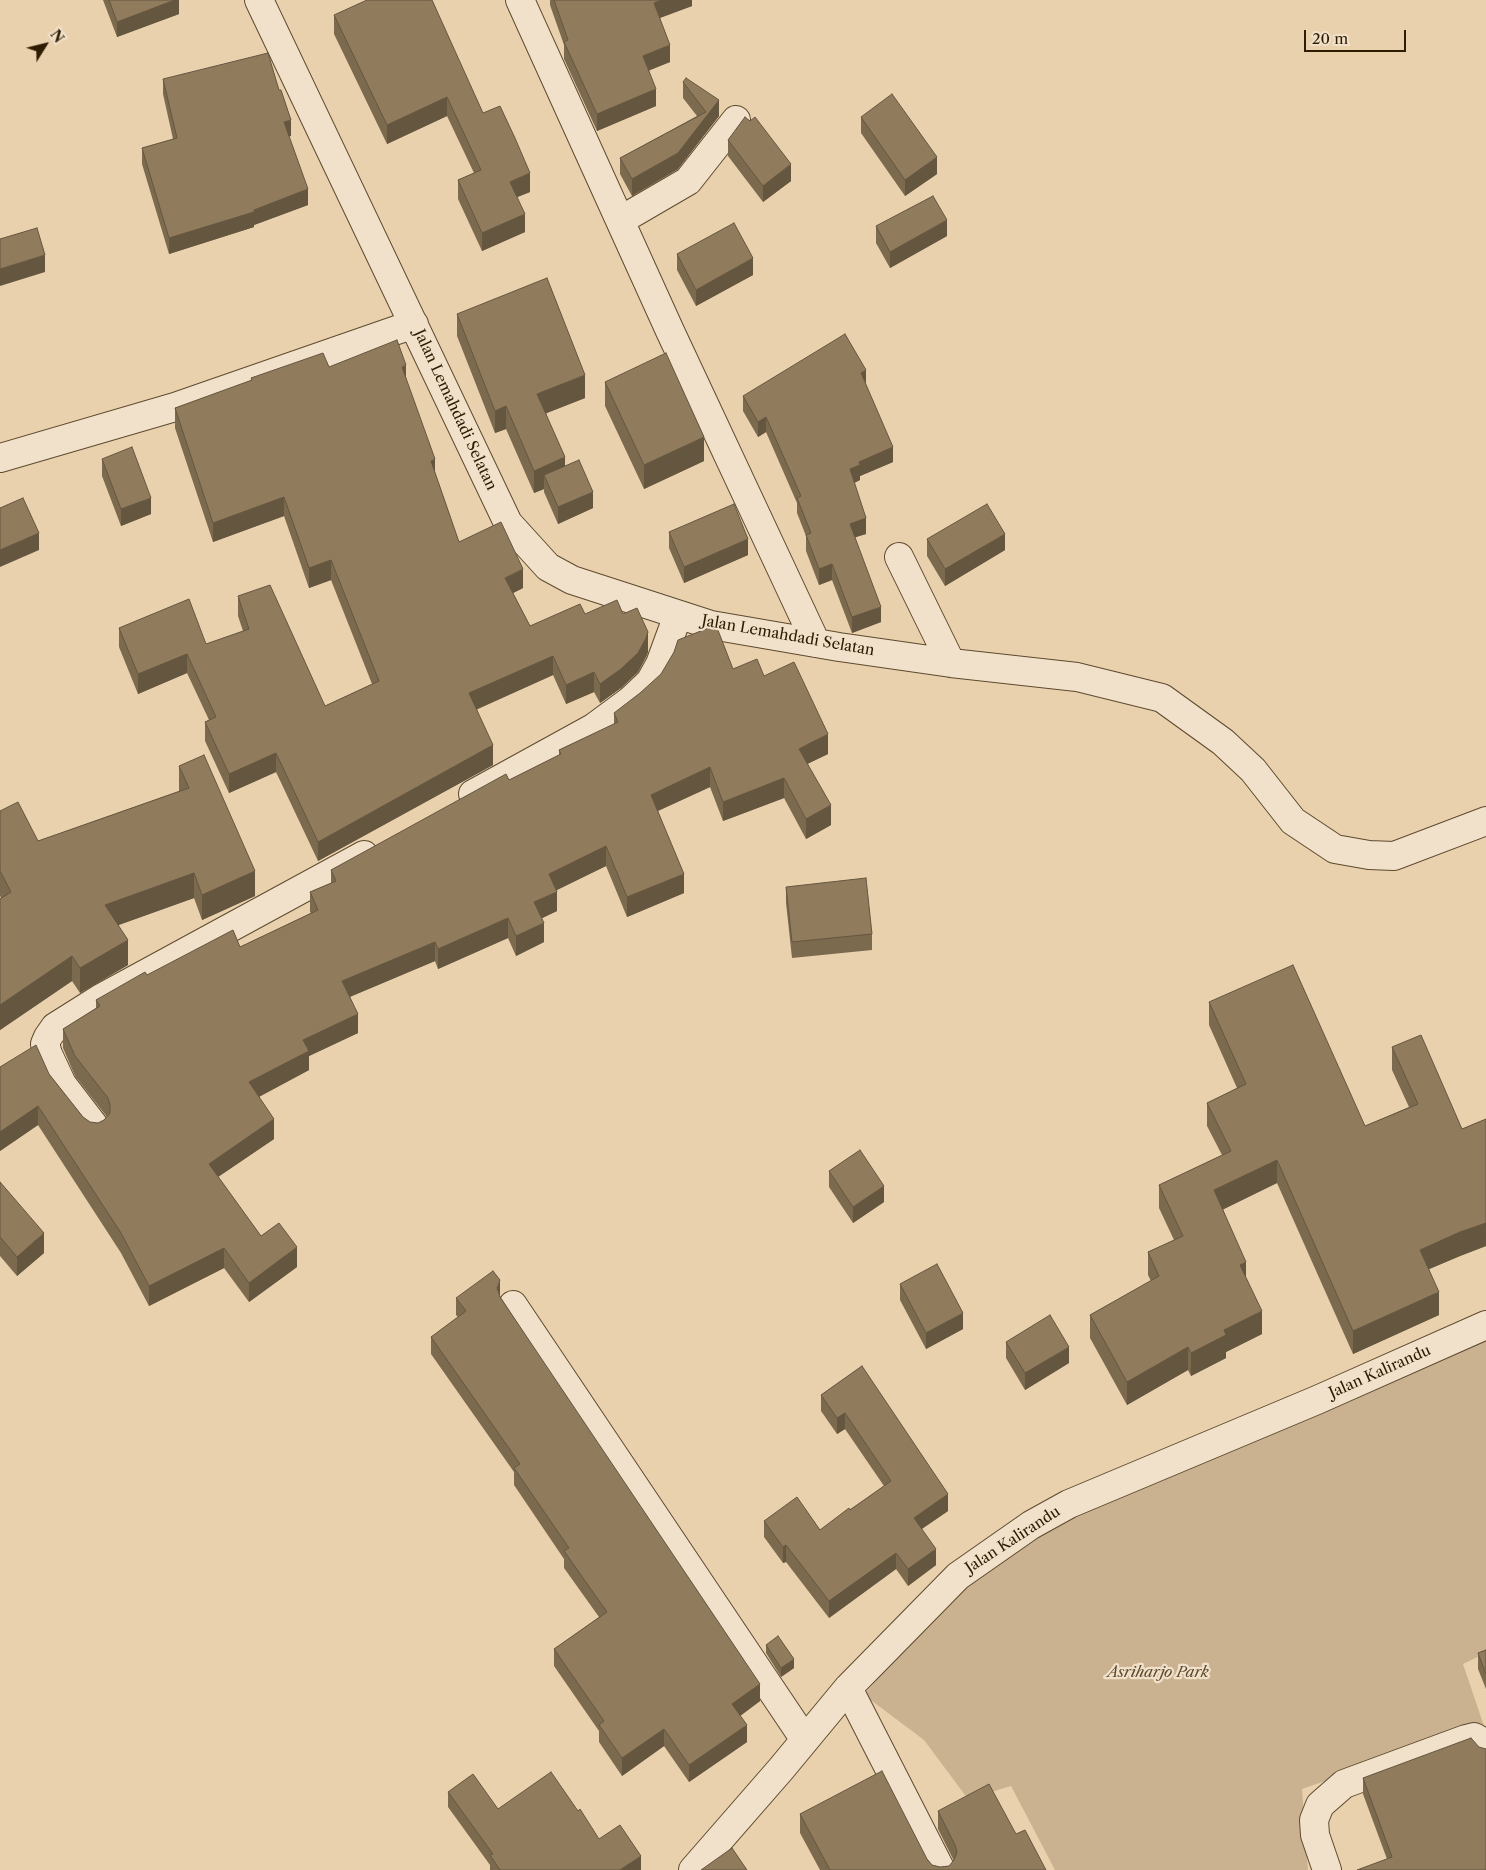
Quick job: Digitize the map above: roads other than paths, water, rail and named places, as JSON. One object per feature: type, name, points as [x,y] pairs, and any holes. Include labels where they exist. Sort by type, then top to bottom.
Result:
[{"type":"street","name":"Jalan Lemahdadi Selatan","points":[[259,0],[508,523],[548,567],[572,580],[711,625],[951,663],[1077,677],[1162,698],[1224,742],[1253,770],[1293,820],[1335,849],[1369,856],[1394,856],[1486,821]]},
{"type":"street","points":[[520,0],[670,331],[816,643]]},
{"type":"street","points":[[621,220],[688,181],[736,120]]},
{"type":"street","points":[[0,458],[175,407],[414,324]]},
{"type":"street","points":[[899,557],[951,663]]},
{"type":"street","points":[[454,805],[593,728],[631,700],[650,682],[660,664],[678,615]]},
{"type":"street","points":[[96,1127],[62,1084],[48,1054],[46,1044],[48,1036],[55,1027],[101,998],[385,843]]},
{"type":"street","points":[[513,1305],[805,1740]]},
{"type":"street","name":"Jalan Kalirandu","points":[[694,1870],[848,1688],[958,1576],[1031,1525],[1068,1504],[1317,1400],[1486,1325]]},
{"type":"street","points":[[848,1688],[940,1870]]},
{"type":"street","points":[[1327,1870],[1315,1835],[1314,1820],[1320,1805],[1344,1784],[1466,1739],[1474,1738],[1481,1741],[1486,1749]]},
{"type":"park label","name":"Asriharjo Park","points":[[1158,1673]]}]
